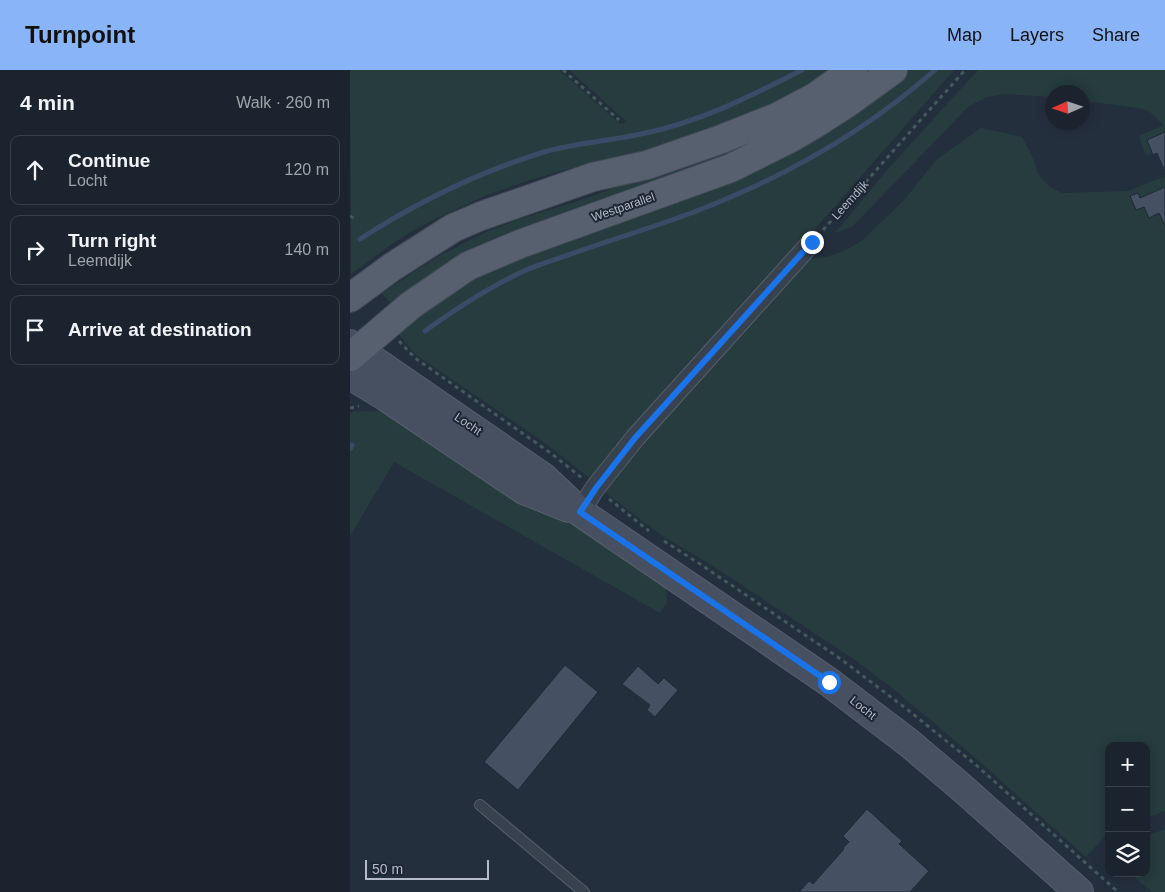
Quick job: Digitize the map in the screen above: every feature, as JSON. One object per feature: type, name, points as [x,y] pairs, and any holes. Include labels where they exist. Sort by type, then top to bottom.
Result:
[{"type":"main road","points":[[350,298],[392,267],[453,228],[481,216],[593,177],[647,165],[719,140],[777,117],[815,97],[853,70]]},
{"type":"main road","name":"Westparallel","points":[[353,350],[411,304],[468,266],[528,241],[731,168],[804,130],[846,104],[893,70]]},
{"type":"street","points":[[580,512],[635,438],[812,242]]},
{"type":"street","name":"Locht","points":[[353,350],[543,477],[580,512],[829,682],[961,787],[1069,889]]},
{"type":"street","name":"Locht","points":[[350,375],[524,490],[580,512]]},
{"type":"lane","points":[[480,805],[584,892]]},
{"type":"path","points":[[563,70],[619,120]]},
{"type":"path","name":"Leemdijk","points":[[812,242],[965,70]]},
{"type":"green space","points":[[350,70],[559,70],[620,124],[627,122],[569,70],[844,70],[812,89],[653,153],[568,169],[487,195],[414,230],[351,274]]},
{"type":"green space","points":[[864,70],[885,70],[815,118],[394,308],[382,293],[437,257],[486,232],[587,198],[658,171]]},
{"type":"green space","points":[[900,70],[954,70],[594,482],[548,445],[415,354],[396,331],[483,270],[700,185]]},
{"type":"green space","points":[[978,70],[1165,70],[1165,174],[1156,152],[1146,156],[1139,136],[1164,125],[1150,112],[1139,108],[1090,102],[1090,85],[1045,85],[1045,97],[1005,94],[987,97],[969,106],[853,226],[835,233],[889,168]]},
{"type":"green space","points":[[981,128],[1022,137],[1034,160],[1038,174],[1050,187],[1062,193],[1128,191],[1165,176],[1165,811],[1150,817],[1150,742],[1105,742],[1105,836],[1086,857],[979,761],[896,691],[855,660],[713,566],[661,535],[602,490],[802,263],[809,259],[827,257],[846,250],[863,240],[905,199],[936,160]]},
{"type":"green space","points":[[383,408],[666,582],[667,603],[660,613],[394,462],[350,536],[350,413],[358,411],[371,412]]},
{"type":"green space","points":[[1165,829],[1165,892],[1152,892],[1134,877],[1150,877],[1150,835]]},
{"type":"building","points":[[1165,132],[1165,172],[1157,153],[1153,155],[1147,140]]},
{"type":"building","points":[[1165,187],[1165,226],[1159,213],[1149,218],[1144,207],[1136,210],[1130,196],[1138,193],[1140,198]]},
{"type":"building","points":[[565,665],[598,692],[518,790],[484,762]]},
{"type":"building","points":[[638,666],[658,684],[664,678],[678,690],[655,717],[647,710],[650,705],[622,684]]},
{"type":"building","points":[[867,809],[902,841],[899,844],[929,871],[910,892],[799,892],[809,881],[813,884],[844,849],[849,842],[843,836]]},
{"type":"waterway","points":[[360,239],[426,200],[495,169],[556,149],[641,134],[683,123],[724,108],[802,70]]},
{"type":"waterway","points":[[425,331],[474,298],[526,270],[662,224],[759,185],[821,152],[851,133],[880,114],[935,70]]},
{"type":"waterway","points":[[350,449],[352,445]]},
{"type":"route","points":[[812,242],[635,438],[580,512],[829,682]]}]
